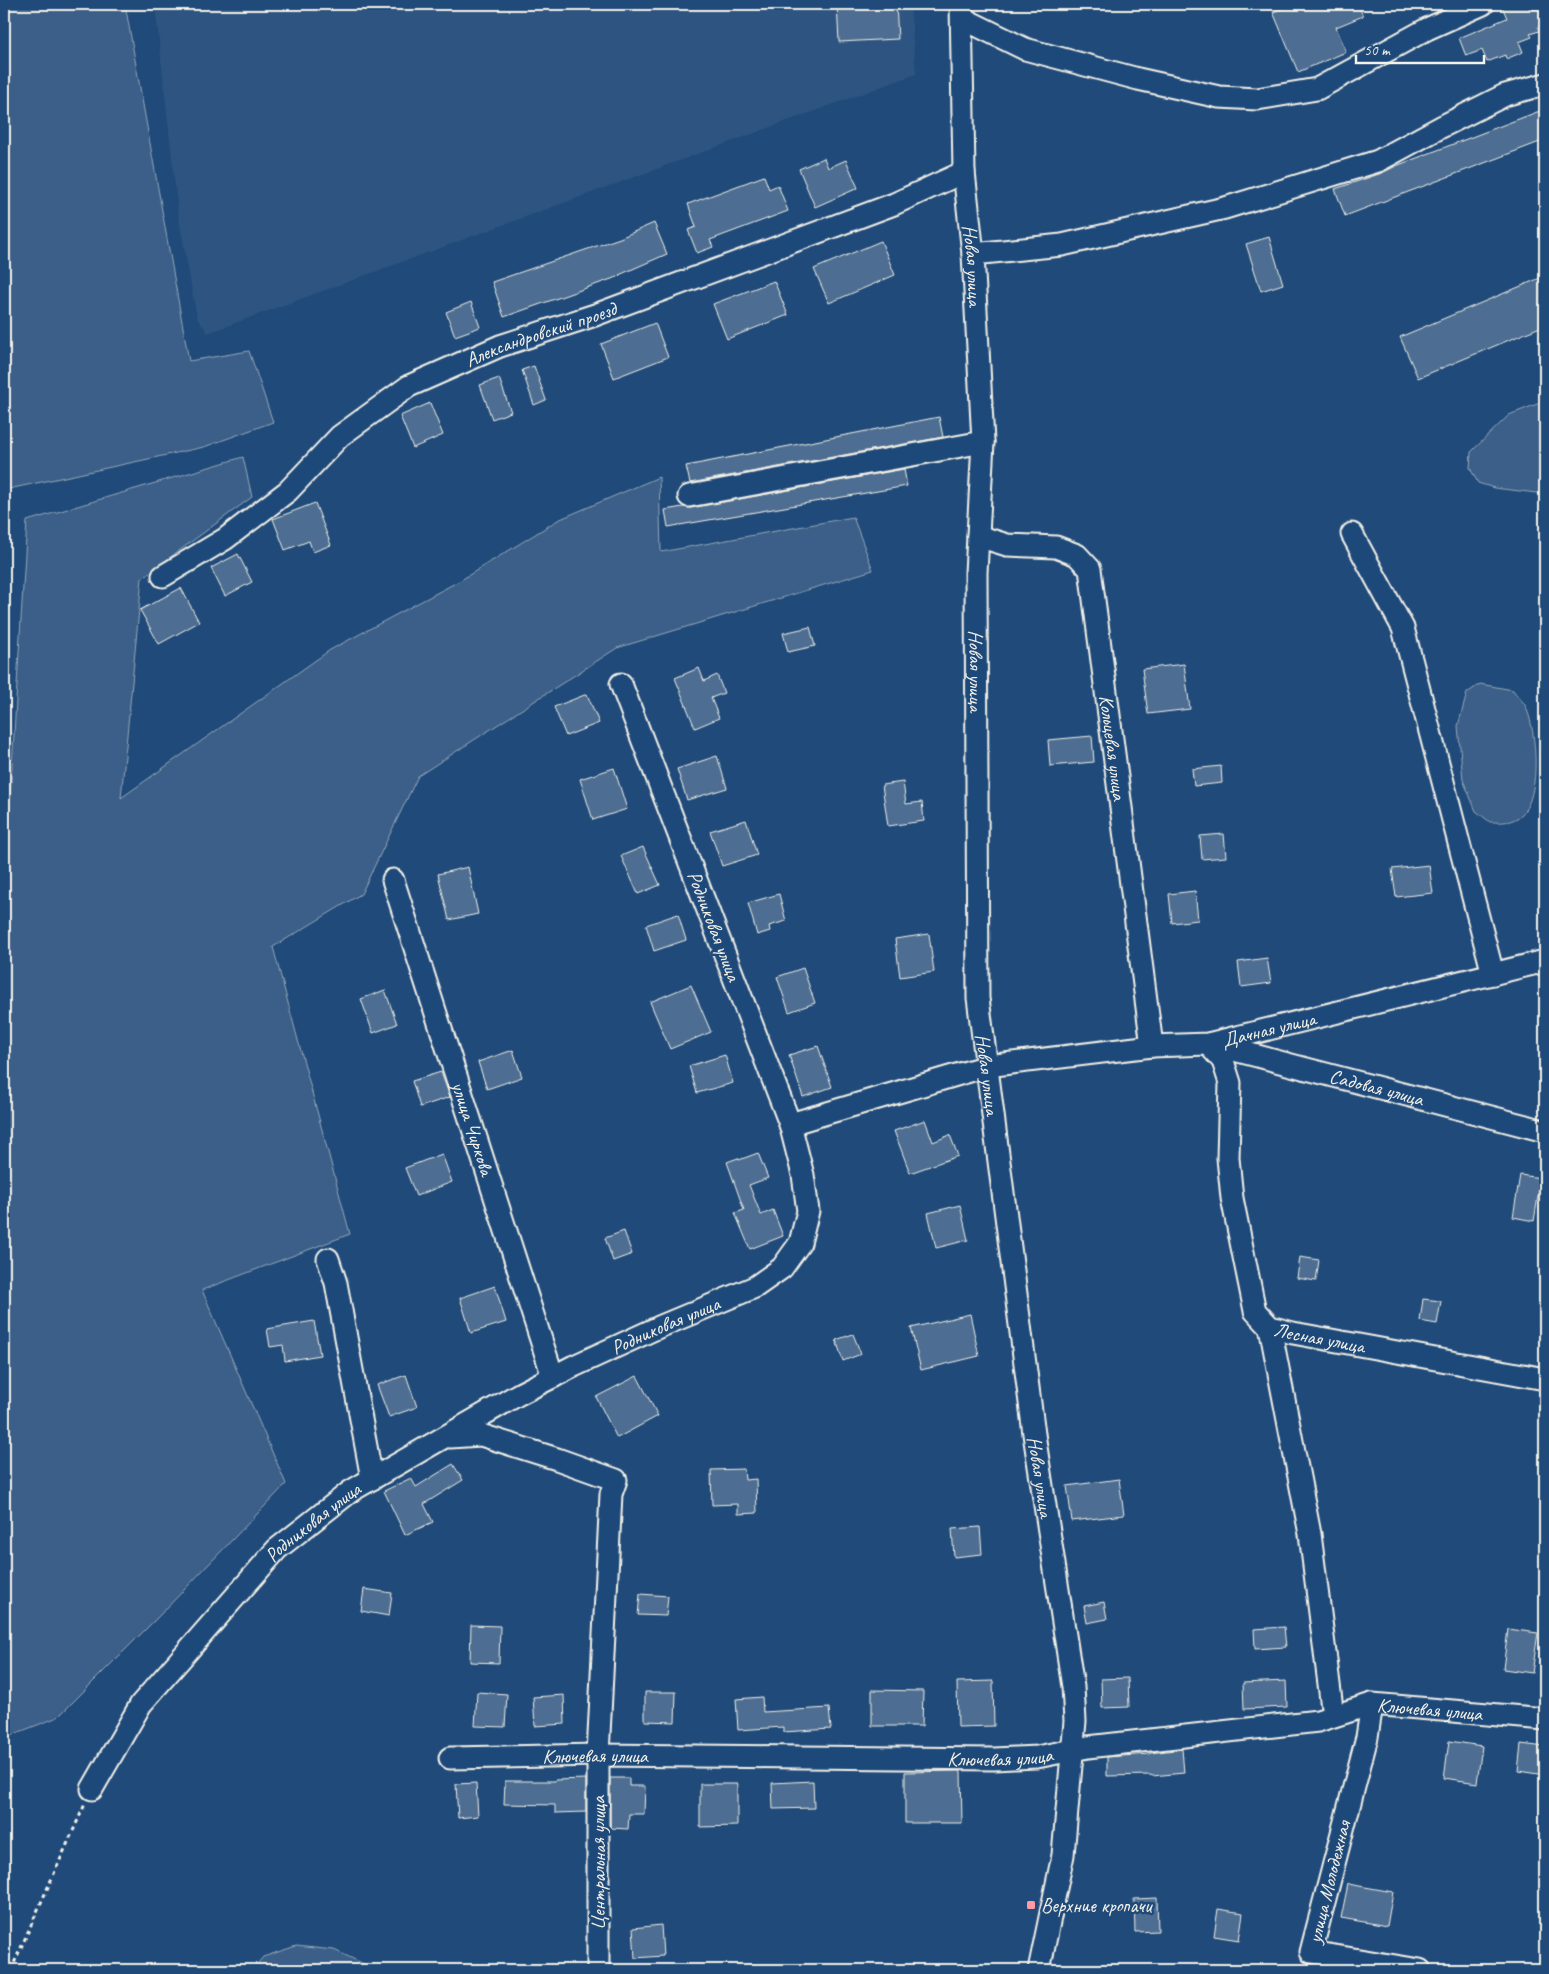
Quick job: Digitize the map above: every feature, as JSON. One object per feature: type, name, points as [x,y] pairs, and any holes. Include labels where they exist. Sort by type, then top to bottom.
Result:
[{"type":"street","points":[[962,11],[1025,49],[1138,79],[1219,97],[1258,99],[1317,89],[1427,29],[1484,4]]},
{"type":"street","name":"Новая улица","points":[[962,11],[964,172],[973,254],[983,442],[976,583],[978,998],[1034,1434],[1073,1687],[1075,1721],[1063,1856],[1039,1970]]},
{"type":"street","points":[[973,254],[1062,245],[1225,208],[1378,161],[1441,126],[1505,95],[1545,84]]},
{"type":"street","name":"Александровский проезд","points":[[162,576],[224,539],[288,491],[340,436],[409,386],[500,346],[595,315],[894,204],[964,172]]},
{"type":"street","points":[[689,496],[983,442]]},
{"type":"street","points":[[1352,534],[1403,628],[1493,974]]},
{"type":"street","name":"Кольцевая улица","points":[[978,536],[1007,545],[1056,547],[1077,555],[1090,569],[1152,1046]]},
{"type":"street","name":"Родниковая улица","points":[[92,1789],[141,1704],[276,1549],[351,1491],[553,1376],[659,1327],[755,1287],[782,1268],[800,1243],[808,1210],[803,1175],[790,1124],[621,684]]},
{"type":"street","name":"улица Чиркова","points":[[393,880],[553,1376]]},
{"type":"street","name":"Дачная улица","points":[[790,1124],[987,1066],[1152,1046],[1208,1044],[1545,961]]},
{"type":"street","name":"Садовая улица","points":[[1208,1044],[1545,1131]]},
{"type":"street","name":"Лесная улица","points":[[1208,1044],[1223,1061],[1230,1083],[1228,1158],[1232,1198],[1256,1311],[1270,1327],[1293,1333],[1545,1378]]},
{"type":"street","points":[[328,1260],[336,1283],[372,1479]]},
{"type":"street","points":[[1270,1327],[1310,1534],[1333,1716]]},
{"type":"street","name":"Центральная улица","points":[[444,1437],[481,1435],[557,1458],[616,1480],[611,1494],[598,1755],[598,1970]]},
{"type":"street","name":"Ключевая улица","points":[[450,1758],[598,1755],[1037,1757],[1072,1750],[1318,1721],[1372,1704],[1545,1719]]},
{"type":"street","name":"улица Молодежная","points":[[1372,1704],[1367,1737],[1310,1952],[1420,1970]]},
{"type":"path","points":[[11,1970],[92,1789]]},
{"type":"shaded area","points":[[4,4],[125,4],[189,361],[249,351],[273,422],[204,447],[4,490]]},
{"type":"shaded area","points":[[155,4],[910,4],[916,74],[208,333],[197,318],[178,213]]},
{"type":"shaded area","points":[[1545,401],[1545,494],[1494,488],[1478,483],[1470,468],[1471,452],[1509,415]]},
{"type":"shaded area","points":[[243,457],[252,497],[142,578],[121,798],[330,650],[461,580],[558,520],[659,477],[661,552],[853,517],[873,570],[617,648],[418,776],[361,894],[273,947],[350,1234],[202,1290],[286,1484],[156,1619],[58,1717],[4,1738],[4,897],[27,521]]},
{"type":"shaded area","points":[[1480,684],[1513,690],[1525,705],[1533,731],[1535,767],[1534,785],[1530,801],[1523,813],[1507,822],[1490,822],[1476,811],[1463,780],[1458,726],[1467,693]]},
{"type":"shaded area","points":[[296,1946],[334,1950],[377,1970],[252,1970],[263,1957]]},
{"type":"building","points":[[837,4],[896,4],[898,39],[839,42]]},
{"type":"building","points":[[1294,4],[1300,4],[1303,10],[1317,4],[1358,4],[1363,16],[1336,27],[1346,52],[1298,72],[1273,12]]},
{"type":"building","points":[[1501,4],[1528,4],[1530,10],[1545,4],[1545,24],[1538,27],[1539,31],[1530,34],[1532,37],[1519,42],[1523,52],[1506,59],[1505,55],[1487,62],[1482,50],[1466,56],[1459,38],[1507,18]]},
{"type":"building","points":[[1545,109],[1545,140],[1345,216],[1335,189],[1382,173]]},
{"type":"building","points":[[824,158],[828,168],[846,160],[858,188],[815,207],[799,169]]},
{"type":"building","points":[[764,176],[769,189],[778,185],[788,211],[710,240],[713,247],[697,253],[688,230],[696,227],[688,204]]},
{"type":"building","points":[[654,223],[667,254],[620,276],[504,317],[492,282],[620,238]]},
{"type":"building","points":[[1269,237],[1283,284],[1261,291],[1246,244]]},
{"type":"building","points":[[881,241],[895,275],[829,303],[814,269]]},
{"type":"building","points":[[1545,276],[1545,325],[1418,378],[1400,337]]},
{"type":"building","points":[[774,281],[788,315],[727,339],[713,304]]},
{"type":"building","points":[[471,302],[480,327],[455,336],[446,312]]},
{"type":"building","points":[[655,323],[668,357],[614,378],[601,344]]},
{"type":"building","points":[[534,366],[546,400],[534,405],[522,370]]},
{"type":"building","points":[[499,378],[511,412],[492,419],[480,385]]},
{"type":"building","points":[[430,403],[443,435],[413,448],[400,416]]},
{"type":"building","points":[[939,417],[943,437],[690,483],[686,466]]},
{"type":"building","points":[[904,469],[907,486],[668,527],[665,510],[683,507],[691,508]]},
{"type":"building","points":[[315,503],[331,545],[313,552],[309,541],[285,550],[273,519]]},
{"type":"building","points":[[238,554],[252,582],[225,596],[211,568]]},
{"type":"building","points":[[181,588],[199,622],[159,644],[140,610]]},
{"type":"building","points":[[810,627],[815,646],[788,652],[783,633]]},
{"type":"building","points":[[1184,664],[1190,709],[1148,714],[1142,669]]},
{"type":"building","points":[[699,668],[704,681],[717,675],[724,693],[711,698],[719,718],[695,728],[675,678]]},
{"type":"building","points":[[587,694],[599,723],[566,736],[554,707]]},
{"type":"building","points":[[1092,736],[1094,762],[1050,766],[1048,740]]},
{"type":"building","points":[[717,756],[727,788],[687,800],[677,769]]},
{"type":"building","points":[[1221,766],[1222,783],[1194,786],[1192,769]]},
{"type":"building","points":[[614,768],[627,809],[593,820],[580,779]]},
{"type":"building","points":[[903,782],[906,804],[922,802],[924,821],[888,826],[882,785]]},
{"type":"building","points":[[746,820],[757,855],[722,866],[710,831]]},
{"type":"building","points":[[1224,834],[1226,857],[1202,859],[1200,836]]},
{"type":"building","points":[[643,847],[660,885],[638,894],[621,856]]},
{"type":"building","points":[[1429,865],[1433,893],[1396,897],[1392,869]]},
{"type":"building","points":[[468,867],[478,914],[449,920],[438,874]]},
{"type":"building","points":[[1195,891],[1198,920],[1172,923],[1169,894]]},
{"type":"building","points":[[779,894],[786,921],[769,926],[770,931],[757,935],[748,903]]},
{"type":"building","points":[[678,914],[686,940],[654,951],[646,925]]},
{"type":"building","points":[[929,934],[934,972],[900,977],[895,939]]},
{"type":"building","points":[[1267,958],[1271,983],[1241,987],[1238,962]]},
{"type":"building","points":[[803,968],[815,1003],[789,1012],[777,977]]},
{"type":"building","points":[[691,985],[711,1032],[670,1049],[650,1002]]},
{"type":"building","points":[[385,990],[397,1024],[373,1033],[361,999]]},
{"type":"building","points":[[818,1046],[832,1087],[803,1097],[789,1055]]},
{"type":"building","points":[[513,1050],[522,1077],[487,1089],[478,1062]]},
{"type":"building","points":[[725,1055],[733,1083],[697,1093],[689,1066]]},
{"type":"building","points":[[441,1072],[450,1097],[420,1107],[412,1081]]},
{"type":"building","points":[[925,1120],[933,1142],[950,1135],[958,1156],[910,1173],[894,1131]]},
{"type":"building","points":[[758,1153],[768,1178],[749,1185],[761,1215],[773,1210],[783,1236],[750,1249],[735,1213],[744,1210],[727,1162]]},
{"type":"building","points":[[442,1154],[452,1182],[416,1196],[405,1168]]},
{"type":"building","points":[[1520,1175],[1541,1178],[1534,1221],[1513,1217]]},
{"type":"building","points":[[960,1205],[968,1240],[936,1248],[928,1213]]},
{"type":"building","points":[[624,1231],[632,1254],[613,1261],[605,1238]]},
{"type":"building","points":[[1300,1257],[1319,1260],[1316,1281],[1297,1278]]},
{"type":"building","points":[[495,1286],[506,1322],[471,1333],[460,1298]]},
{"type":"building","points":[[1423,1299],[1441,1301],[1437,1324],[1420,1321]]},
{"type":"building","points":[[970,1314],[979,1356],[921,1370],[911,1328]]},
{"type":"building","points":[[314,1321],[320,1355],[285,1361],[283,1345],[270,1347],[267,1329]]},
{"type":"building","points":[[853,1334],[861,1354],[843,1361],[836,1340]]},
{"type":"building","points":[[406,1375],[417,1407],[389,1417],[377,1385]]},
{"type":"building","points":[[637,1376],[658,1416],[617,1438],[596,1397]]},
{"type":"building","points":[[453,1464],[463,1480],[424,1504],[433,1522],[405,1535],[384,1491],[411,1478],[416,1487]]},
{"type":"building","points":[[744,1469],[745,1480],[756,1479],[757,1513],[738,1514],[738,1504],[712,1505],[711,1470]]},
{"type":"building","points":[[1119,1479],[1124,1515],[1072,1521],[1067,1486]]},
{"type":"building","points":[[980,1527],[982,1554],[954,1557],[952,1529]]},
{"type":"building","points":[[364,1589],[392,1593],[389,1616],[361,1611]]},
{"type":"building","points":[[640,1594],[668,1596],[666,1616],[638,1615]]},
{"type":"building","points":[[1104,1602],[1107,1619],[1087,1623],[1084,1606]]},
{"type":"building","points":[[471,1625],[500,1626],[499,1663],[470,1662]]},
{"type":"building","points":[[1284,1627],[1286,1647],[1255,1649],[1254,1629]]},
{"type":"building","points":[[1508,1629],[1538,1633],[1532,1673],[1503,1669]]},
{"type":"building","points":[[1128,1678],[1129,1707],[1102,1708],[1101,1679]]},
{"type":"building","points":[[993,1681],[994,1726],[958,1727],[957,1682]]},
{"type":"building","points":[[1286,1681],[1287,1707],[1244,1709],[1243,1683]]},
{"type":"building","points":[[872,1690],[923,1691],[922,1726],[872,1726]]},
{"type":"building","points":[[477,1692],[507,1694],[505,1727],[475,1726]]},
{"type":"building","points":[[645,1692],[676,1692],[675,1722],[645,1721]]},
{"type":"building","points":[[564,1695],[565,1724],[535,1726],[533,1697]]},
{"type":"building","points":[[762,1697],[763,1712],[829,1708],[831,1729],[783,1732],[783,1727],[738,1730],[736,1699]]},
{"type":"building","points":[[1449,1741],[1482,1746],[1477,1783],[1444,1778]]},
{"type":"building","points":[[1521,1744],[1545,1747],[1545,1775],[1518,1771]]},
{"type":"building","points":[[1182,1749],[1184,1773],[1152,1776],[1107,1776],[1107,1757],[1150,1754]]},
{"type":"building","points":[[961,1771],[962,1823],[905,1823],[905,1772]]},
{"type":"building","points":[[610,1778],[629,1778],[629,1786],[645,1786],[644,1814],[629,1814],[628,1829],[610,1828]]},
{"type":"building","points":[[586,1779],[586,1812],[555,1813],[555,1805],[504,1804],[505,1781]]},
{"type":"building","points":[[813,1781],[814,1808],[773,1809],[772,1783]]},
{"type":"building","points":[[476,1783],[478,1816],[458,1818],[456,1784]]},
{"type":"building","points":[[700,1784],[737,1784],[737,1826],[700,1827]]},
{"type":"building","points":[[1348,1884],[1393,1892],[1387,1926],[1341,1918]]},
{"type":"building","points":[[1157,1898],[1158,1931],[1135,1932],[1134,1899]]},
{"type":"building","points":[[1218,1909],[1243,1913],[1239,1940],[1214,1936]]},
{"type":"building","points":[[661,1925],[663,1956],[635,1958],[633,1928]]},
{"type":"place","name":"Верхние кропачи","points":[[1031,1905]]}]
